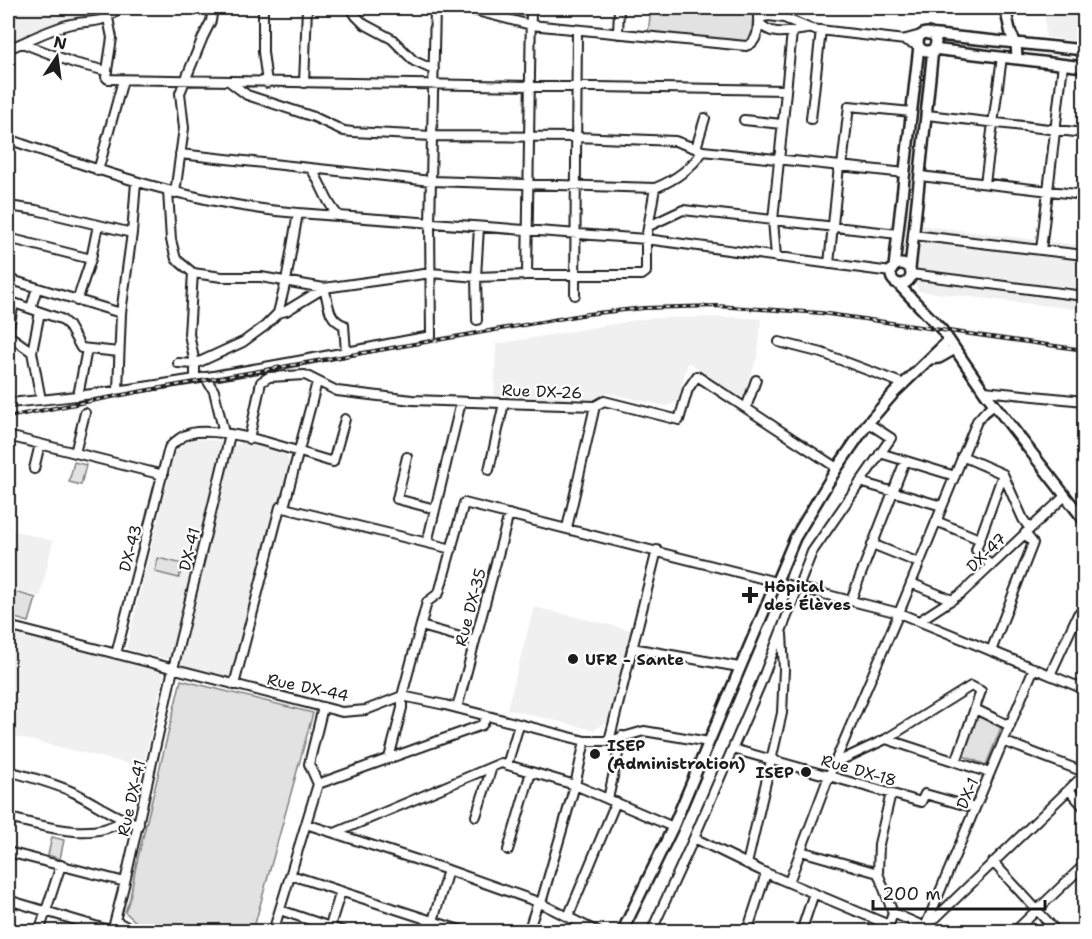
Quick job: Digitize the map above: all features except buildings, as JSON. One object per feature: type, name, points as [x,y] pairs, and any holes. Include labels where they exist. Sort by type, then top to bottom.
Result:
[{"type":"main road","points":[[1005,8],[1012,40],[1009,57]]},
{"type":"main road","points":[[917,302],[910,274],[933,49],[936,41],[933,36],[925,34]]},
{"type":"main road","points":[[1084,50],[1012,40],[925,34],[918,39],[912,112],[892,278],[942,330],[994,405],[1084,520]]},
{"type":"main road","points":[[919,46],[926,51],[933,49],[1084,67]]},
{"type":"main road","points":[[893,269],[903,264],[910,274]]},
{"type":"main road","points":[[897,282],[905,282],[910,274]]},
{"type":"main road","points":[[622,932],[673,827],[795,538],[837,468],[868,423],[949,340]]},
{"type":"main road","points":[[931,359],[939,358],[955,349]]},
{"type":"street","points":[[106,8],[111,38],[106,78],[267,83],[786,90]]},
{"type":"street","points":[[8,49],[71,24],[91,23],[108,18],[119,8]]},
{"type":"street","points":[[213,8],[211,21],[183,81],[180,93],[184,128],[172,192],[171,240],[176,259],[194,273],[222,277],[261,277],[324,288],[431,273],[476,277],[645,274],[646,240],[655,188]]},
{"type":"street","points":[[263,8],[263,52],[267,83]]},
{"type":"street","points":[[304,83],[307,8]]},
{"type":"street","points":[[351,8],[364,24],[392,39],[414,61],[434,70]]},
{"type":"street","points":[[8,403],[78,396],[195,379],[431,336],[430,223],[435,8]]},
{"type":"street","points":[[465,8],[531,25],[746,46],[756,41],[757,8]]},
{"type":"street","points":[[527,275],[531,8]]},
{"type":"street","points":[[618,34],[619,8]]},
{"type":"street","points":[[774,8],[784,18]]},
{"type":"street","points":[[758,20],[769,16],[784,18],[811,29]]},
{"type":"street","points":[[758,20],[762,27],[771,32],[811,29],[905,40],[919,46]]},
{"type":"street","points":[[575,295],[577,30]]},
{"type":"street","points":[[811,119],[820,30]]},
{"type":"street","points":[[776,257],[773,220],[792,32]]},
{"type":"street","points":[[905,40],[925,34]]},
{"type":"street","points":[[22,43],[74,63],[107,71]]},
{"type":"street","points":[[985,183],[993,123],[1009,57]]},
{"type":"street","points":[[1041,250],[1063,64]]},
{"type":"street","points":[[98,171],[123,80]]},
{"type":"street","points":[[230,82],[247,96],[314,117],[344,131],[675,141],[699,150],[905,173]]},
{"type":"street","points":[[829,264],[849,106],[912,112]]},
{"type":"street","points":[[927,115],[1084,133]]},
{"type":"street","points":[[180,154],[431,181],[655,188],[670,182],[695,163],[705,117]]},
{"type":"street","points":[[744,120],[782,124]]},
{"type":"street","points":[[8,139],[136,182],[172,192],[247,207],[298,213],[576,233],[829,264],[893,269]]},
{"type":"street","points":[[311,169],[318,178],[331,209],[338,215]]},
{"type":"street","points":[[920,176],[1084,195]]},
{"type":"street","points":[[118,390],[121,313],[132,233],[136,182]]},
{"type":"street","points":[[8,206],[36,210],[132,233]]},
{"type":"street","points":[[649,226],[683,210],[898,234]]},
{"type":"street","points":[[178,363],[195,364],[243,342],[278,313],[298,213]]},
{"type":"street","points":[[77,301],[91,259],[98,225]]},
{"type":"street","points":[[477,320],[476,277],[479,227]]},
{"type":"street","points":[[913,234],[1084,255]]},
{"type":"street","points":[[8,238],[91,259]]},
{"type":"street","points":[[194,273],[189,334],[195,364],[195,379]]},
{"type":"street","points":[[910,274],[1084,296]]},
{"type":"street","points":[[8,279],[121,313]]},
{"type":"street","points":[[30,308],[37,288]]},
{"type":"street","points":[[278,313],[286,311],[324,288]]},
{"type":"street","points":[[324,288],[330,315],[336,322],[344,325],[346,352]]},
{"type":"street","points":[[32,352],[11,337],[8,332],[14,303],[61,319],[68,325],[81,348],[119,352]]},
{"type":"street","points":[[40,312],[32,352],[40,400]]},
{"type":"street","points":[[779,342],[822,353],[904,384]]},
{"type":"street","points":[[78,396],[87,349]]},
{"type":"street","points":[[249,439],[261,382],[264,379],[253,369]]},
{"type":"street","name":"Rue DX-26","points":[[264,379],[305,375],[331,389],[347,393],[412,400],[595,406],[604,401],[679,420],[688,389],[697,376],[746,408]]},
{"type":"street","points":[[205,377],[214,391],[227,434],[333,462],[345,419]]},
{"type":"street","points":[[756,380],[746,408],[837,468]]},
{"type":"street","points":[[234,685],[316,382]]},
{"type":"street","points":[[984,391],[1084,401]]},
{"type":"street","points":[[427,543],[461,402]]},
{"type":"street","points":[[489,470],[504,403]]},
{"type":"street","points":[[789,882],[829,776],[899,613],[977,421],[994,405]]},
{"type":"street","points":[[567,528],[595,406]]},
{"type":"street","points":[[75,453],[85,413]]},
{"type":"street","points":[[651,932],[733,749],[812,552],[891,438],[868,423]]},
{"type":"street","name":"DX-43","points":[[116,654],[170,448],[177,439],[194,432],[227,434]]},
{"type":"street","name":"DX-41","points":[[173,669],[227,434]]},
{"type":"street","points":[[8,436],[163,475]]},
{"type":"street","points":[[34,469],[40,444]]},
{"type":"street","points":[[880,453],[954,476]]},
{"type":"street","points":[[962,456],[1003,474],[1033,543],[991,651]]},
{"type":"street","points":[[407,457],[397,499],[435,509]]},
{"type":"street","points":[[851,600],[905,461]]},
{"type":"street","points":[[991,566],[976,550],[1003,474]]},
{"type":"street","points":[[860,482],[942,506]]},
{"type":"street","name":"DX-47","points":[[920,621],[962,593],[1065,496]]},
{"type":"street","points":[[389,758],[402,708],[402,696],[427,602],[439,593],[464,503],[899,613],[1084,689]]},
{"type":"street","points":[[282,507],[452,549]]},
{"type":"street","name":"Rue DX-35","points":[[457,708],[509,514]]},
{"type":"street","points":[[936,521],[979,539]]},
{"type":"street","points":[[872,544],[919,563]]},
{"type":"street","points":[[609,741],[657,550]]},
{"type":"street","points":[[911,583],[952,600]]},
{"type":"street","points":[[1050,675],[1078,614],[1084,610]]},
{"type":"street","name":"Rue DX-44","points":[[8,626],[342,712],[366,710],[402,696]]},
{"type":"street","points":[[421,626],[475,641]]},
{"type":"street","points":[[747,864],[782,713],[784,669],[782,630]]},
{"type":"street","points":[[632,648],[739,667]]},
{"type":"street","name":"DX-1","points":[[923,929],[1034,668]]},
{"type":"street","name":"Rue DX-41","points":[[112,931],[139,824],[173,669]]},
{"type":"street","points":[[835,763],[886,739],[971,687],[981,691],[956,762]]},
{"type":"street","points":[[402,696],[585,741],[609,741],[644,731],[709,742]]},
{"type":"street","points":[[273,932],[318,784],[309,764],[323,706]]},
{"type":"street","points":[[975,709],[1010,726]]},
{"type":"street","points":[[318,784],[482,725],[487,716]]},
{"type":"street","points":[[507,765],[519,725]]},
{"type":"street","points":[[608,799],[622,736]]},
{"type":"street","points":[[886,739],[990,773]]},
{"type":"street","points":[[528,932],[575,785],[585,741]]},
{"type":"street","points":[[893,914],[923,929],[1084,773],[1003,741]]},
{"type":"street","name":"Rue DX-18","points":[[733,749],[921,802],[925,794],[975,808]]},
{"type":"street","points":[[335,833],[501,763],[575,785],[673,827]]},
{"type":"street","points":[[476,816],[492,767]]},
{"type":"street","points":[[8,771],[71,791],[123,820],[139,824]]},
{"type":"street","points":[[508,850],[531,772]]},
{"type":"street","points":[[1069,790],[1084,807]]},
{"type":"street","points":[[694,838],[766,873],[889,925],[893,914],[878,873],[879,844],[891,793]]},
{"type":"street","points":[[568,917],[616,802]]},
{"type":"street","points":[[8,818],[84,832],[100,831],[123,820]]},
{"type":"street","points":[[306,824],[448,870],[539,903],[598,932]]},
{"type":"street","points":[[801,851],[878,873]]},
{"type":"street","points":[[8,852],[125,882]]},
{"type":"street","points":[[993,862],[1057,932]]},
{"type":"street","points":[[39,932],[60,865]]},
{"type":"street","points":[[1014,932],[1084,865]]},
{"type":"street","points":[[425,932],[448,870]]},
{"type":"street","points":[[747,932],[766,873]]},
{"type":"street","points":[[291,875],[466,932]]},
{"type":"street","points":[[330,927],[341,891]]},
{"type":"street","points":[[801,932],[814,893]]},
{"type":"street","points":[[8,900],[112,931]]},
{"type":"street","points":[[280,910],[345,932]]},
{"type":"street","points":[[116,921],[136,932]]},
{"type":"shaded area","points":[[8,8],[101,8],[103,17],[86,21],[83,16],[8,45]]},
{"type":"shaded area","points":[[651,8],[754,8],[750,44],[648,34]]},
{"type":"shaded area","points":[[1044,8],[1084,8],[1084,42],[1046,37]]},
{"type":"shaded area","points":[[919,225],[1084,246],[1084,310],[918,291],[914,279]]},
{"type":"shaded area","points":[[649,318],[761,319],[758,355],[743,398],[688,362],[678,401],[666,406],[607,393],[589,402],[494,396],[496,344]]},
{"type":"shaded area","points":[[190,438],[222,441],[224,444],[171,660],[126,649],[177,443]]},
{"type":"shaded area","points":[[248,441],[275,448],[286,454],[292,473],[286,494],[280,499],[232,677],[180,665],[232,446]]},
{"type":"shaded area","points":[[74,462],[86,465],[81,485],[69,482]]},
{"type":"shaded area","points":[[8,529],[53,541],[40,597],[8,589]]},
{"type":"shaded area","points":[[158,558],[183,564],[179,578],[155,572]]},
{"type":"shaded area","points":[[8,590],[36,598],[29,622],[8,616]]},
{"type":"shaded area","name":"UFR - Sante","points":[[534,607],[631,630],[607,722],[594,730],[507,709]]},
{"type":"shaded area","points":[[8,631],[164,673],[143,767],[8,735]]},
{"type":"shaded area","points":[[181,680],[313,713],[253,931],[146,931],[125,912]]},
{"type":"shaded area","points":[[978,714],[1002,725],[986,765],[961,755]]},
{"type":"shaded area","points":[[52,837],[64,840],[60,859],[48,855]]},
{"type":"railway","points":[[8,417],[143,391],[587,314],[644,308],[717,306],[821,313],[1084,350]]},
{"type":"place","name":"Hôpital des Élèves","points":[[750,595]]},
{"type":"place","name":"UFR - Sante","points":[[573,659]]},
{"type":"place","name":"ISEP (Administration)","points":[[595,754]]},
{"type":"place","name":"ISEP","points":[[806,772]]}]
